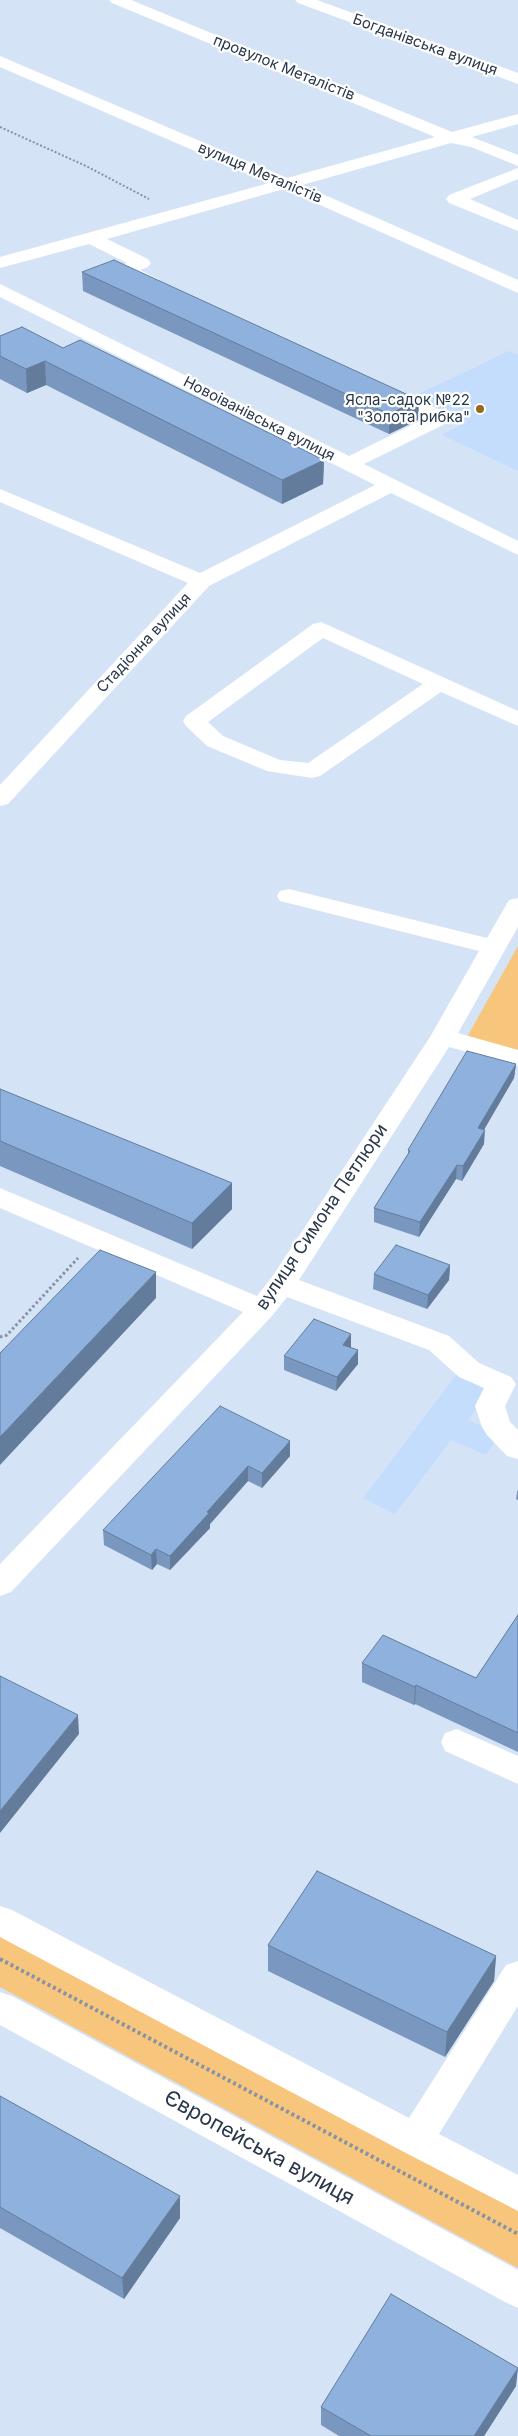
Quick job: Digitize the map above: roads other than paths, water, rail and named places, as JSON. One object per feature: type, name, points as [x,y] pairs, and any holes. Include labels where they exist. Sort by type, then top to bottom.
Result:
[{"type":"street","name":"провулок Металістів","points":[[117,0],[452,138],[476,143],[518,161]]},
{"type":"street","name":"Богданівська вулиця","points":[[303,0],[518,79]]},
{"type":"street","name":"вулиця Металістів","points":[[0,61],[286,184],[518,287]]},
{"type":"street","points":[[0,263],[518,119]]},
{"type":"street","points":[[518,173],[455,199],[518,226]]},
{"type":"street","points":[[91,238],[142,263],[125,270],[169,291]]},
{"type":"street","name":"Новоіванівська вулиця","points":[[0,290],[518,549]]},
{"type":"street","points":[[349,464],[442,418],[363,381]]},
{"type":"street","points":[[201,581],[391,485]]},
{"type":"street","name":"Стадіонна вулиця","points":[[0,495],[201,581],[0,799]]},
{"type":"street","points":[[439,683],[312,771],[275,766],[215,741],[194,721],[320,629],[439,683],[518,719]]},
{"type":"street","points":[[290,896],[494,948]]},
{"type":"street","name":"вулиця Симона Петлюри","points":[[0,1584],[262,1309],[282,1284],[443,1037],[518,905]]},
{"type":"street","points":[[443,1037],[518,1058]]},
{"type":"street","points":[[0,1197],[262,1309]]},
{"type":"street","points":[[282,1284],[439,1343],[469,1370],[501,1384],[490,1406],[497,1427],[518,1448]]},
{"type":"street","points":[[457,1742],[518,1771]]},
{"type":"street","points":[[0,1920],[518,2194]]},
{"type":"street","points":[[415,2140],[518,1976]]},
{"type":"street","name":"Європейська вулиця","points":[[0,2007],[518,2290]]},
{"type":"place","name":"Ясла-садок №22 \"Золота рибка\"","points":[[480,409]]}]
